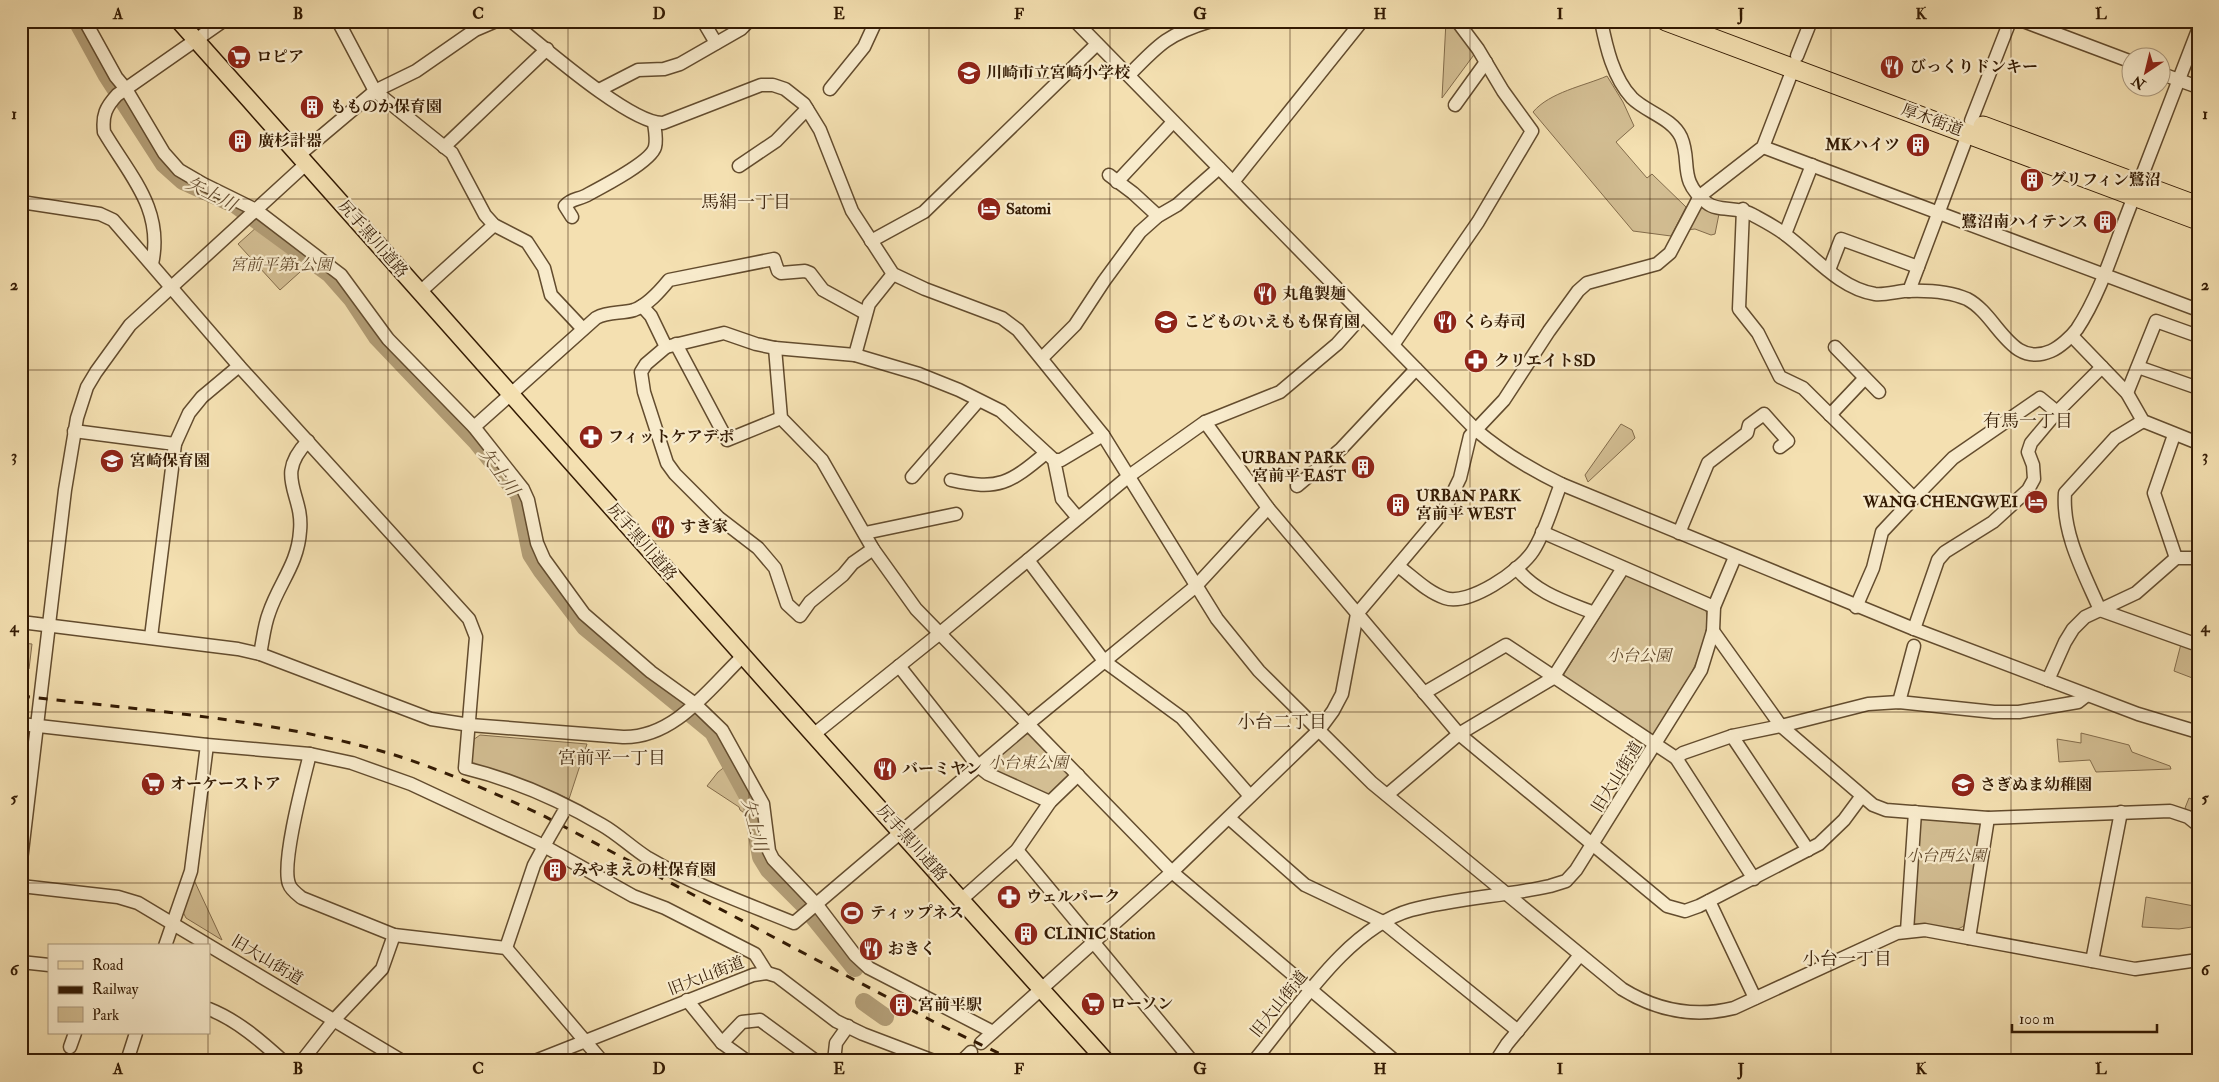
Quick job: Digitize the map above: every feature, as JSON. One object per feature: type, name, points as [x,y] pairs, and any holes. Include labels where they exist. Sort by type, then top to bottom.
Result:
[{"type":"highway","name":"厚木街道","points":[[1666,21],[1795,63],[2137,190],[2198,206]]},
{"type":"highway","name":"厚木街道","points":[[1703,21],[1795,63]]},
{"type":"highway","name":"厚木街道","points":[[2137,190],[2198,220]]},
{"type":"main road","name":"尻手黒川道路","points":[[179,21],[742,657],[1106,1061]]},
{"type":"street","points":[[85,21],[123,92],[164,153],[179,170],[256,210],[341,275],[388,339],[474,427],[523,489],[528,500],[537,543],[544,559],[584,614],[689,708],[722,730],[763,804],[769,851],[812,910],[854,955],[869,968],[993,1032]]},
{"type":"street","points":[[152,264],[155,239],[150,208],[104,132],[102,121],[108,104],[223,21]]},
{"type":"street","points":[[338,21],[375,91],[452,153],[485,215],[494,225],[527,242],[544,268],[551,294],[583,329]]},
{"type":"street","points":[[21,860],[65,490],[74,431],[87,387],[106,354],[130,325],[256,210],[303,159],[375,91],[416,71],[475,30],[496,21]]},
{"type":"street","points":[[511,21],[599,90],[639,117],[654,123],[662,123],[761,85],[785,89],[796,96],[820,130],[852,211],[893,274],[925,289],[1002,318],[1018,330],[1103,435],[1196,586],[1218,619],[1259,671],[1335,748],[1387,795],[1503,893],[1622,988],[1640,1000],[1687,1012],[1717,1012],[1755,998],[1897,934],[1925,930],[2135,969],[2198,960]]},
{"type":"street","points":[[703,21],[716,43]]},
{"type":"street","points":[[599,90],[638,70],[664,69],[680,64],[741,29],[749,21]]},
{"type":"street","points":[[830,89],[864,47],[876,21]]},
{"type":"street","points":[[1075,21],[1476,430],[1520,463],[1561,484],[1856,607],[2163,723],[2198,732]]},
{"type":"street","points":[[1129,75],[1158,45],[1172,35],[1211,21]]},
{"type":"street","points":[[1233,182],[1362,21]]},
{"type":"street","points":[[1393,345],[1481,216],[1532,130],[1503,91],[1486,62],[1457,21]]},
{"type":"street","points":[[1601,21],[1607,49],[1617,74],[1632,98],[1675,128],[1682,139],[1686,171],[1691,186],[1707,203],[1716,208],[1743,209],[1785,234],[1829,270],[1857,288],[1876,294],[1932,291],[1966,299],[1986,312],[2011,346],[2024,353],[2038,355],[2053,351],[2072,336],[2104,275],[2198,30]]},
{"type":"street","points":[[981,1043],[1172,872],[1319,730],[1333,711],[1342,694],[1357,614],[1444,511],[1460,478],[1470,436],[1504,400],[1549,331],[1578,291],[1587,283],[1657,264],[1664,260],[1700,196],[1763,147],[1811,21]]},
{"type":"street","points":[[1909,291],[2010,21]]},
{"type":"street","points":[[2023,21],[2122,58]]},
{"type":"street","points":[[871,242],[924,212],[1097,44]]},
{"type":"street","points":[[444,147],[548,49]]},
{"type":"street","points":[[1455,105],[1486,62]]},
{"type":"street","points":[[2172,78],[2198,87]]},
{"type":"street","points":[[739,166],[776,140],[807,109]]},
{"type":"street","points":[[1158,216],[1134,193],[1113,178],[1173,122]]},
{"type":"street","points":[[572,217],[564,206],[569,200],[582,197],[618,178],[652,154],[656,146],[654,123]]},
{"type":"street","points":[[1763,147],[2198,310]]},
{"type":"street","points":[[1785,234],[1812,165]]},
{"type":"street","points":[[1042,358],[1075,325],[1140,232],[1158,216],[1177,205],[1219,168]]},
{"type":"street","points":[[21,202],[100,214],[113,220],[172,286],[239,366],[469,619],[476,637],[465,768],[496,775],[534,789],[565,809],[603,825],[647,857],[687,879],[794,923],[812,910],[1028,724],[1196,586],[1268,508]]},
{"type":"street","points":[[1743,209],[1739,309],[1758,334],[1780,377],[1803,388],[1914,498]]},
{"type":"street","points":[[420,292],[494,225]]},
{"type":"street","points":[[1829,270],[1841,239],[1918,267]]},
{"type":"street","points":[[474,427],[583,329],[606,313],[632,310],[642,306],[661,290],[669,280],[774,259],[781,273],[805,271],[810,273],[823,290],[865,313]]},
{"type":"street","points":[[855,355],[868,304],[893,274]]},
{"type":"street","points":[[642,306],[671,346],[727,440],[781,418]]},
{"type":"street","points":[[813,735],[940,634],[1129,476],[1205,422],[1280,392],[1337,344],[1363,315]]},
{"type":"street","points":[[2127,393],[2156,321],[2198,336]]},
{"type":"street","points":[[873,549],[853,563],[843,575],[810,602],[800,616],[787,604],[776,568],[758,548],[719,518],[674,474],[667,463],[644,392],[641,372],[646,364],[671,346],[724,333],[756,344],[775,348],[855,355],[919,374],[959,390],[1001,411],[1050,456],[1061,460],[1103,435]]},
{"type":"street","points":[[2072,336],[2127,393],[2143,421],[2198,444]]},
{"type":"street","points":[[1835,347],[1879,392]]},
{"type":"street","points":[[775,348],[781,418],[822,460],[873,549],[916,609],[1172,872],[1395,1061]]},
{"type":"street","points":[[151,637],[175,444],[189,413],[202,396],[239,366]]},
{"type":"street","points":[[1914,630],[1938,560],[1945,552],[1993,522],[2028,490],[2034,479],[2033,464],[2028,452],[2031,443],[2057,412],[2102,367]]},
{"type":"street","points":[[2138,367],[2198,388]]},
{"type":"street","points":[[1297,486],[1341,448],[1416,369]]},
{"type":"street","points":[[1830,415],[1865,378]]},
{"type":"street","points":[[1856,607],[1872,568],[1882,532],[1953,458],[2040,398],[2057,412]]},
{"type":"street","points":[[912,477],[978,401]]},
{"type":"street","points":[[1679,533],[1708,463],[1747,434],[1749,425],[1764,414],[1788,441],[1780,447]]},
{"type":"street","points":[[2143,421],[2115,438],[2065,492],[2067,527],[2074,551],[2100,610],[2198,645]]},
{"type":"street","points":[[1205,422],[1268,508],[1459,734],[1592,846],[1667,906],[1685,911],[1754,879],[1819,844],[1844,820],[1861,797]]},
{"type":"street","points":[[74,431],[175,444]]},
{"type":"street","points":[[2174,435],[2154,493],[2176,558]]},
{"type":"street","points":[[260,654],[269,613],[291,568],[298,546],[301,528],[290,468],[297,453],[308,442]]},
{"type":"street","points":[[951,480],[964,483],[1000,484],[1015,478],[1050,456]]},
{"type":"street","points":[[1050,456],[1062,499],[1078,518]]},
{"type":"street","points":[[1398,566],[1433,593],[1447,599],[1460,600],[1474,596],[1516,568],[1534,550],[1561,484]]},
{"type":"street","points":[[865,533],[956,514]]},
{"type":"street","points":[[1542,532],[1714,607]]},
{"type":"street","points":[[1424,693],[1506,645],[1657,744],[1701,670],[1713,631],[1714,607],[1735,557]]},
{"type":"street","points":[[2048,680],[2065,642],[2086,617],[2136,593],[2176,558],[2198,558]]},
{"type":"street","points":[[1028,560],[1104,661],[1182,718],[1250,796]]},
{"type":"street","points":[[1516,568],[1528,582],[1540,591],[1594,613]]},
{"type":"street","points":[[1387,795],[1459,734],[1554,678],[1623,568]]},
{"type":"street","points":[[21,622],[151,637],[238,649],[260,654],[431,718],[470,725],[638,738],[665,728],[689,708],[742,657]]},
{"type":"street","points":[[1713,631],[1781,726],[1873,806],[1886,810],[1988,818],[2170,811],[2188,817],[2198,826]]},
{"type":"street","points":[[1899,702],[1914,646]]},
{"type":"street","points":[[899,666],[978,766],[988,774],[1050,802]]},
{"type":"street","points":[[1754,879],[1676,758],[1683,753],[1732,736],[1868,704],[1899,702],[1994,712],[2019,712],[2078,702],[2087,695]]},
{"type":"street","points":[[21,724],[207,745],[310,754],[352,763],[411,784],[546,843],[633,896],[665,908],[755,954],[767,973]]},
{"type":"street","points":[[1732,736],[1808,850]]},
{"type":"street","name":"旧大山街道","points":[[1254,1061],[1349,946],[1383,922],[1411,910],[1503,893],[1536,889],[1566,881],[1592,846],[1657,744],[1676,758]]},
{"type":"street","points":[[166,944],[191,871],[207,745]]},
{"type":"street","points":[[310,754],[296,808],[288,872],[288,884],[294,892],[302,898],[394,935],[506,948],[602,1061]]},
{"type":"street","points":[[962,899],[1017,850],[1050,802],[1078,775]]},
{"type":"street","points":[[506,948],[534,865],[565,809]]},
{"type":"street","points":[[1907,932],[1915,812]]},
{"type":"street","points":[[2092,961],[2121,812]]},
{"type":"street","points":[[1229,818],[1305,885],[1383,922],[1518,1031]]},
{"type":"street","points":[[1969,938],[1988,818]]},
{"type":"street","points":[[1017,850],[1192,1061]]},
{"type":"street","name":"旧大山街道","points":[[21,886],[118,897],[138,903],[209,944]]},
{"type":"street","points":[[1708,901],[1755,998]]},
{"type":"street","points":[[302,1061],[334,1020],[382,969],[394,935]]},
{"type":"street","name":"旧大山街道","points":[[210,945],[402,1061]]},
{"type":"street","points":[[1496,1061],[1580,955]]},
{"type":"street","points":[[21,962],[48,965]]},
{"type":"street","name":"旧大山街道","points":[[535,1061],[687,1000],[753,975],[767,973],[777,976],[836,1020],[934,1061]]},
{"type":"street","points":[[687,1000],[722,1043],[747,1061]]},
{"type":"street","points":[[210,1010],[220,1014],[257,1038],[283,1061]]},
{"type":"street","points":[[722,1043],[742,1022],[760,1020],[816,1061]]},
{"type":"street","points":[[834,1061],[836,1043],[848,1026]]},
{"type":"street","points":[[70,1047],[75,1034]]},
{"type":"street","points":[[127,1061],[136,1034]]},
{"type":"green space","points":[[1446,21],[1454,21],[1476,52],[1442,98]]},
{"type":"green space","points":[[1607,76],[1623,102],[1634,126],[1616,142],[1647,178],[1652,174],[1686,207],[1671,236],[1633,231],[1533,112],[1540,105],[1558,94]]},
{"type":"green space","points":[[1705,207],[1719,214],[1715,234],[1711,235],[1695,229],[1686,230],[1698,208]]},
{"type":"green space","name":"宮前平第1公園","points":[[258,226],[310,263],[280,290],[238,244]]},
{"type":"green space","points":[[1621,424],[1632,430],[1635,438],[1588,482],[1585,475]]},
{"type":"green space","name":"小台公園","points":[[1626,575],[1704,606],[1707,619],[1700,653],[1692,672],[1656,734],[1649,735],[1565,680],[1564,674]]},
{"type":"green space","points":[[21,636],[22,643],[32,644],[29,669],[21,670]]},
{"type":"green space","points":[[2181,644],[2198,651],[2198,673],[2195,679],[2174,671]]},
{"type":"green space","points":[[2081,733],[2129,745],[2132,752],[2170,766],[2171,769],[2096,772],[2090,760],[2059,762],[2057,739],[2081,743]]},
{"type":"green space","name":"小台東公園","points":[[1025,734],[1033,734],[1069,772],[1068,779],[1051,796],[1043,796],[990,772],[988,766]]},
{"type":"green space","points":[[480,735],[587,744],[569,799],[532,783],[477,767],[472,762],[473,740]]},
{"type":"green space","points":[[726,766],[749,803],[750,817],[740,810],[739,807],[707,786],[718,772]]},
{"type":"green space","points":[[2189,798],[2198,802],[2198,819],[2185,808]]},
{"type":"green space","name":"小台西公園","points":[[1921,818],[1978,821],[1983,827],[1964,926],[1958,929],[1915,924],[1911,921]]},
{"type":"green space","points":[[194,880],[222,940],[186,918],[183,912]]},
{"type":"green space","points":[[2198,896],[2198,926],[2179,929],[2142,927],[2146,897],[2194,906]]},
{"type":"waterway","name":"矢上川","points":[[77,21],[106,74],[164,164],[183,181],[236,205],[330,274],[352,299],[377,337],[476,441],[519,495],[531,554],[585,627],[713,732],[751,802],[761,857],[769,870],[804,905],[855,968]]},
{"type":"waterway","name":"矢上川","points":[[864,1002],[885,1017]]},
{"type":"railway","points":[[21,696],[159,711],[252,724],[344,741],[427,766],[485,789],[542,815],[940,1025],[1015,1061]]},
{"type":"place","name":"ロピア","points":[[239,57]]},
{"type":"place","name":"びっくりドンキー","points":[[1892,67]]},
{"type":"place","name":"川崎市立宮崎小学校","points":[[969,73]]},
{"type":"place","name":"もものか保育園","points":[[312,107]]},
{"type":"place","name":"廣杉計器","points":[[240,141]]},
{"type":"place","name":"MKハイツ","points":[[1918,145]]},
{"type":"place","name":"グリフィン鷺沼","points":[[2032,180]]},
{"type":"place","name":"Satomi","points":[[989,209]]},
{"type":"place","name":"鷺沼南ハイテンス","points":[[2105,222]]},
{"type":"place","name":"丸亀製麺","points":[[1265,294]]},
{"type":"place","name":"こどものいえもも保育園","points":[[1166,322]]},
{"type":"place","name":"くら寿司","points":[[1445,322]]},
{"type":"place","name":"クリエイトSD","points":[[1476,361]]},
{"type":"place","name":"フィットケアデポ","points":[[591,437]]},
{"type":"place","name":"宮崎保育園","points":[[112,461]]},
{"type":"place","name":"URBAN PARK 宮前平 EAST","points":[[1363,467]]},
{"type":"place","name":"WANG CHENGWEI","points":[[2036,502]]},
{"type":"place","name":"URBAN PARK 宮前平 WEST","points":[[1398,505]]},
{"type":"place","name":"すき家","points":[[663,527]]},
{"type":"place","name":"バーミヤン","points":[[885,769]]},
{"type":"place","name":"オーケーストア","points":[[153,784]]},
{"type":"place","name":"さぎぬま幼稚園","points":[[1963,785]]},
{"type":"place","name":"みやまえの杜保育園","points":[[555,870]]},
{"type":"place","name":"ウェルパーク","points":[[1009,897]]},
{"type":"place","name":"ティップネス","points":[[852,913]]},
{"type":"place","name":"CLINIC Station","points":[[1026,934]]},
{"type":"place","name":"おきく","points":[[871,949]]},
{"type":"place","name":"ローソン","points":[[1093,1004]]},
{"type":"place","name":"宮前平駅","points":[[901,1005]]},
{"type":"district","name":"馬絹一丁目","points":[[746,202]]},
{"type":"district","name":"有馬一丁目","points":[[2028,421]]},
{"type":"district","name":"小台二丁目","points":[[1282,722]]},
{"type":"district","name":"宮前平一丁目","points":[[612,758]]},
{"type":"district","name":"小台一丁目","points":[[1847,959]]}]
